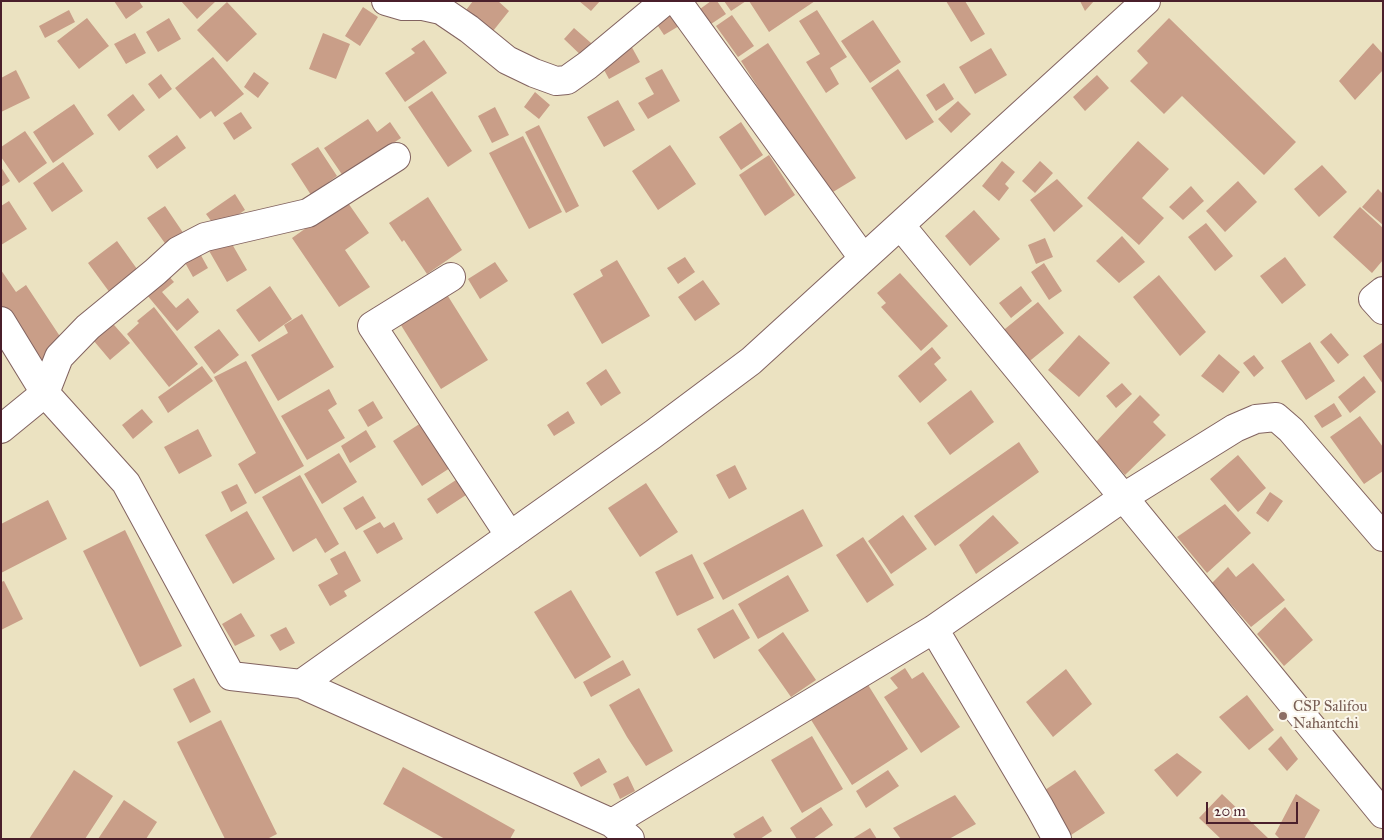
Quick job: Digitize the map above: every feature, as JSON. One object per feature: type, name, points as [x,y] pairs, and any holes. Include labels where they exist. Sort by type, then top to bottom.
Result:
[{"type":"street","points":[[386,1],[403,6],[424,3],[441,10],[469,29],[507,60],[556,81],[566,80],[588,65],[665,1]]},
{"type":"street","points":[[677,1],[863,258]]},
{"type":"street","points":[[301,684],[652,435],[751,361],[1146,1]]},
{"type":"street","points":[[1,430],[45,393],[59,357],[88,327],[178,251],[205,237],[308,214],[396,156]]},
{"type":"street","points":[[900,226],[1383,814]]},
{"type":"street","points":[[451,277],[372,326],[510,536]]},
{"type":"street","points":[[1383,291],[1373,299],[1383,310]]},
{"type":"street","points":[[1,321],[45,393],[126,483],[231,676],[301,684],[621,831],[934,629],[1124,497],[1235,428],[1256,419],[1276,417],[1291,430],[1383,537]]},
{"type":"street","points":[[934,629],[1057,839]]},
{"type":"building","points":[[114,1],[139,1],[143,7],[126,19]]},
{"type":"building","points":[[181,1],[216,1],[197,19]]},
{"type":"building","points":[[473,1],[498,1],[509,11],[489,36],[463,14]]},
{"type":"building","points":[[579,1],[600,1],[591,11]]},
{"type":"building","points":[[711,1],[717,1],[726,14],[711,24],[700,9]]},
{"type":"building","points":[[724,1],[746,1],[731,11]]},
{"type":"building","points":[[749,1],[815,1],[769,32]]},
{"type":"building","points":[[946,1],[965,1],[985,34],[971,42]]},
{"type":"building","points":[[1080,1],[1094,1],[1085,11]]},
{"type":"building","points":[[227,2],[257,34],[227,62],[197,30]]},
{"type":"building","points":[[363,7],[378,17],[360,46],[345,36]]},
{"type":"building","points":[[69,10],[75,22],[45,38],[39,26]]},
{"type":"building","points":[[817,10],[847,57],[830,68],[839,84],[826,93],[806,62],[820,54],[799,21]]},
{"type":"building","points":[[671,13],[679,26],[664,35],[656,23]]},
{"type":"building","points":[[732,15],[754,46],[738,57],[716,26]]},
{"type":"building","points":[[87,18],[109,46],[79,69],[57,41]]},
{"type":"building","points":[[169,18],[181,39],[158,52],[146,32]]},
{"type":"building","points":[[1169,18],[1296,142],[1264,175],[1182,96],[1164,114],[1130,81],[1148,63],[1137,51]]},
{"type":"building","points":[[873,20],[901,62],[870,83],[841,41]]},
{"type":"building","points":[[574,28],[599,50],[588,62],[564,39]]},
{"type":"building","points":[[135,33],[146,53],[126,64],[114,44]]},
{"type":"building","points":[[323,33],[350,44],[336,79],[309,69]]},
{"type":"building","points":[[424,40],[447,73],[405,102],[385,73],[415,53],[411,49]]},
{"type":"building","points":[[629,42],[640,62],[609,79],[598,59]]},
{"type":"building","points":[[768,43],[856,178],[828,195],[741,61]]},
{"type":"building","points":[[1373,43],[1383,54],[1383,70],[1355,100],[1339,81]]},
{"type":"building","points":[[991,48],[1007,75],[975,94],[959,67]]},
{"type":"building","points":[[213,57],[244,94],[215,117],[211,111],[200,119],[175,88]]},
{"type":"building","points":[[662,69],[680,101],[648,119],[638,103],[654,94],[645,78]]},
{"type":"building","points":[[898,69],[934,122],[906,140],[871,88]]},
{"type":"building","points":[[16,70],[30,98],[1,112],[1,78]]},
{"type":"building","points":[[254,72],[269,83],[258,98],[244,87]]},
{"type":"building","points":[[161,74],[172,89],[159,99],[148,84]]},
{"type":"building","points":[[1097,75],[1109,88],[1085,111],[1073,97]]},
{"type":"building","points":[[944,83],[954,99],[936,111],[926,95]]},
{"type":"building","points":[[432,91],[472,151],[448,167],[408,107]]},
{"type":"building","points":[[535,92],[550,105],[539,119],[524,107]]},
{"type":"building","points":[[133,94],[145,110],[119,131],[107,115]]},
{"type":"building","points":[[618,100],[635,130],[604,147],[587,117]]},
{"type":"building","points":[[958,101],[971,114],[951,133],[938,119]]},
{"type":"building","points":[[74,104],[94,134],[53,163],[33,132]]},
{"type":"building","points":[[495,107],[509,135],[492,143],[478,116]]},
{"type":"building","points":[[241,112],[252,128],[234,140],[223,123]]},
{"type":"building","points":[[368,119],[377,132],[390,122],[401,138],[343,176],[324,148]]},
{"type":"building","points":[[741,122],[763,155],[741,170],[719,137]]},
{"type":"building","points":[[539,125],[579,206],[566,213],[525,132]]},
{"type":"building","points":[[25,131],[47,163],[19,183],[1,157],[1,147]]},
{"type":"building","points":[[177,135],[186,148],[157,169],[148,156]]},
{"type":"building","points":[[523,136],[562,212],[529,229],[489,153]]},
{"type":"building","points":[[1138,141],[1169,169],[1142,198],[1164,218],[1139,245],[1087,198]]},
{"type":"building","points":[[670,145],[696,184],[658,210],[632,171]]},
{"type":"building","points":[[318,147],[337,176],[311,195],[291,164]]},
{"type":"building","points":[[769,155],[795,195],[765,216],[739,175]]},
{"type":"building","points":[[1002,161],[1015,172],[1005,184],[1009,188],[999,201],[982,186]]},
{"type":"building","points":[[1040,161],[1053,173],[1035,193],[1022,181]]},
{"type":"building","points":[[63,162],[83,191],[52,212],[33,183]]},
{"type":"building","points":[[1322,165],[1347,192],[1319,217],[1294,189]]},
{"type":"building","points":[[1,167],[10,181],[1,187]]},
{"type":"building","points":[[1057,179],[1083,206],[1054,232],[1030,200]]},
{"type":"building","points":[[1238,181],[1257,202],[1225,232],[1206,211]]},
{"type":"building","points":[[1191,186],[1204,201],[1183,220],[1169,207]]},
{"type":"building","points":[[1378,189],[1383,194],[1383,225],[1362,207]]},
{"type":"building","points":[[235,194],[245,210],[217,229],[206,214]]},
{"type":"building","points":[[428,197],[462,250],[427,274],[404,240],[402,242],[389,223]]},
{"type":"building","points":[[346,200],[369,233],[345,250],[370,287],[339,307],[292,238]]},
{"type":"building","points":[[9,201],[27,229],[1,245],[1,206]]},
{"type":"building","points":[[165,206],[186,237],[169,249],[147,218]]},
{"type":"building","points":[[1360,207],[1383,228],[1383,260],[1372,273],[1333,237]]},
{"type":"building","points":[[974,210],[1000,239],[970,266],[945,236]]},
{"type":"building","points":[[1206,223],[1233,256],[1215,271],[1188,237]]},
{"type":"building","points":[[1122,236],[1145,262],[1119,283],[1096,261]]},
{"type":"building","points":[[228,237],[247,270],[227,282],[208,249]]},
{"type":"building","points":[[1045,238],[1053,257],[1036,264],[1028,245]]},
{"type":"building","points":[[117,241],[142,276],[113,297],[88,263]]},
{"type":"building","points":[[198,250],[208,268],[193,277],[183,259]]},
{"type":"building","points":[[685,257],[695,272],[678,284],[667,268]]},
{"type":"building","points":[[1285,257],[1306,285],[1282,304],[1260,276]]},
{"type":"building","points":[[617,260],[650,316],[602,344],[573,294],[603,276],[600,270]]},
{"type":"building","points":[[495,262],[508,281],[480,299],[468,279]]},
{"type":"building","points":[[1044,263],[1062,291],[1049,300],[1031,272]]},
{"type":"building","points":[[1,270],[16,292],[26,285],[65,344],[38,362],[1,307]]},
{"type":"building","points":[[164,271],[174,282],[162,292],[176,308],[188,298],[199,312],[177,331],[142,289]]},
{"type":"building","points":[[900,273],[948,326],[921,351],[881,307],[886,303],[877,293]]},
{"type":"building","points":[[1159,275],[1206,332],[1180,356],[1133,297]]},
{"type":"building","points":[[703,280],[720,304],[695,321],[678,297]]},
{"type":"building","points":[[270,286],[292,319],[259,342],[236,310]]},
{"type":"building","points":[[1021,286],[1032,301],[1011,318],[999,303]]},
{"type":"building","points":[[446,293],[488,360],[441,389],[399,322]]},
{"type":"building","points":[[1038,302],[1064,333],[1026,364],[1000,333]]},
{"type":"building","points":[[154,307],[198,364],[169,387],[127,334],[139,323],[137,321]]},
{"type":"building","points":[[302,314],[334,367],[278,401],[251,355],[288,333],[284,325]]},
{"type":"building","points":[[107,317],[130,343],[110,360],[88,334]]},
{"type":"building","points":[[219,329],[239,355],[214,374],[194,347]]},
{"type":"building","points":[[1331,333],[1349,355],[1338,364],[1320,342]]},
{"type":"building","points":[[1079,335],[1110,363],[1079,397],[1048,370]]},
{"type":"building","points":[[1310,342],[1335,381],[1306,400],[1281,361]]},
{"type":"building","points":[[1383,342],[1383,384],[1363,356]]},
{"type":"building","points":[[932,347],[941,358],[934,364],[947,380],[920,403],[898,376]]},
{"type":"building","points":[[1219,354],[1240,372],[1223,393],[1201,376]]},
{"type":"building","points":[[1254,355],[1264,368],[1254,377],[1243,363]]},
{"type":"building","points":[[246,361],[304,466],[255,494],[238,464],[256,453],[214,377]]},
{"type":"building","points":[[202,366],[213,381],[168,413],[158,397]]},
{"type":"building","points":[[606,369],[621,393],[601,406],[586,383]]},
{"type":"building","points":[[1364,376],[1376,392],[1350,413],[1338,397]]},
{"type":"building","points":[[1122,383],[1132,394],[1116,408],[1106,396]]},
{"type":"building","points":[[329,389],[337,404],[328,410],[345,438],[307,460],[281,416]]},
{"type":"building","points":[[971,390],[994,422],[950,455],[927,423]]},
{"type":"building","points":[[1140,395],[1160,415],[1153,422],[1166,435],[1125,475],[1096,442]]},
{"type":"building","points":[[373,401],[383,418],[368,427],[358,410]]},
{"type":"building","points":[[1334,403],[1342,416],[1322,428],[1314,416]]},
{"type":"building","points":[[142,409],[153,422],[133,439],[122,425]]},
{"type":"building","points":[[568,411],[575,423],[554,436],[547,425]]},
{"type":"building","points":[[1360,416],[1383,447],[1383,471],[1364,484],[1330,437]]},
{"type":"building","points":[[421,423],[450,468],[422,486],[393,441]]},
{"type":"building","points":[[198,429],[212,456],[179,474],[164,447]]},
{"type":"building","points":[[366,430],[376,447],[350,463],[341,446]]},
{"type":"building","points":[[1019,442],[1039,472],[935,546],[914,516]]},
{"type":"building","points":[[339,453],[357,482],[322,504],[304,474]]},
{"type":"building","points":[[1238,455],[1266,488],[1238,512],[1210,479]]},
{"type":"building","points":[[735,465],[747,489],[729,499],[716,475]]},
{"type":"building","points":[[300,475],[339,544],[325,553],[316,538],[293,552],[262,497]]},
{"type":"building","points":[[456,480],[466,495],[437,514],[427,499]]},
{"type":"building","points":[[646,483],[678,532],[640,557],[608,508]]},
{"type":"building","points":[[237,484],[247,503],[231,512],[221,492]]},
{"type":"building","points":[[1270,492],[1283,501],[1268,522],[1256,513]]},
{"type":"building","points":[[363,496],[376,518],[356,530],[343,508]]},
{"type":"building","points":[[48,500],[67,539],[1,573],[1,524]]},
{"type":"building","points":[[1225,504],[1251,533],[1207,573],[1177,537]]},
{"type":"building","points":[[803,509],[823,546],[723,600],[703,563]]},
{"type":"building","points":[[247,511],[275,559],[233,584],[205,535]]},
{"type":"building","points":[[903,515],[927,549],[891,574],[868,541]]},
{"type":"building","points":[[993,515],[1019,543],[976,574],[959,545]]},
{"type":"building","points":[[380,522],[384,528],[394,522],[403,539],[377,554],[363,531]]},
{"type":"building","points":[[125,530],[182,646],[140,667],[83,551]]},
{"type":"building","points":[[863,537],[894,585],[867,603],[836,555]]},
{"type":"building","points":[[345,551],[361,581],[344,591],[347,596],[330,606],[318,585],[338,574],[330,559]]},
{"type":"building","points":[[692,554],[714,598],[677,616],[655,572]]},
{"type":"building","points":[[1253,563],[1285,600],[1251,627],[1212,583],[1228,567],[1236,577]]},
{"type":"building","points":[[788,575],[809,611],[758,639],[738,604]]},
{"type":"building","points":[[4,581],[23,619],[1,630],[1,582]]},
{"type":"building","points":[[571,590],[611,657],[575,679],[534,612]]},
{"type":"building","points":[[1285,607],[1313,640],[1284,666],[1257,634]]},
{"type":"building","points":[[733,609],[750,638],[714,659],[697,629]]},
{"type":"building","points":[[241,613],[255,636],[235,646],[222,624]]},
{"type":"building","points":[[286,627],[295,643],[280,651],[270,635]]},
{"type":"building","points":[[783,632],[816,680],[791,697],[758,650]]},
{"type":"building","points":[[623,660],[631,675],[591,697],[583,682]]},
{"type":"building","points":[[905,668],[912,679],[923,672],[960,727],[921,753],[884,697],[898,688],[890,678]]},
{"type":"building","points":[[1066,669],[1092,704],[1053,737],[1026,702]]},
{"type":"building","points":[[194,678],[211,712],[190,723],[173,689]]},
{"type":"building","points":[[865,680],[908,749],[852,785],[808,715]]},
{"type":"building","points":[[639,688],[673,751],[646,766],[609,705]]},
{"type":"building","points":[[1247,695],[1274,730],[1249,750],[1219,717]]},
{"type":"building","points":[[221,720],[277,834],[267,839],[225,839],[177,742]]},
{"type":"building","points":[[812,736],[843,789],[802,813],[771,760]]},
{"type":"building","points":[[1281,736],[1298,759],[1287,771],[1268,749]]},
{"type":"building","points":[[1177,753],[1202,772],[1177,797],[1154,770]]},
{"type":"building","points":[[599,758],[607,772],[581,787],[573,773]]},
{"type":"building","points":[[403,767],[515,830],[510,839],[445,839],[383,804]]},
{"type":"building","points":[[74,770],[113,796],[85,839],[29,839]]},
{"type":"building","points":[[888,770],[899,786],[866,808],[856,791]]},
{"type":"building","points":[[1075,770],[1105,813],[1071,835],[1042,792]]},
{"type":"building","points":[[628,776],[635,791],[620,799],[613,784]]},
{"type":"building","points":[[1222,794],[1269,839],[1221,839],[1199,818]]},
{"type":"building","points":[[1296,794],[1320,810],[1304,839],[1280,839],[1275,834]]},
{"type":"building","points":[[955,795],[976,824],[949,839],[901,839],[893,828]]},
{"type":"building","points":[[124,800],[157,822],[146,839],[98,839]]},
{"type":"building","points":[[821,807],[833,825],[813,839],[797,839],[790,828]]},
{"type":"building","points":[[763,816],[772,831],[760,839],[736,839],[733,834]]},
{"type":"building","points":[[870,828],[877,839],[852,839]]},
{"type":"place","name":"CSP Salifou Nahantchi","points":[[1283,716]]}]
